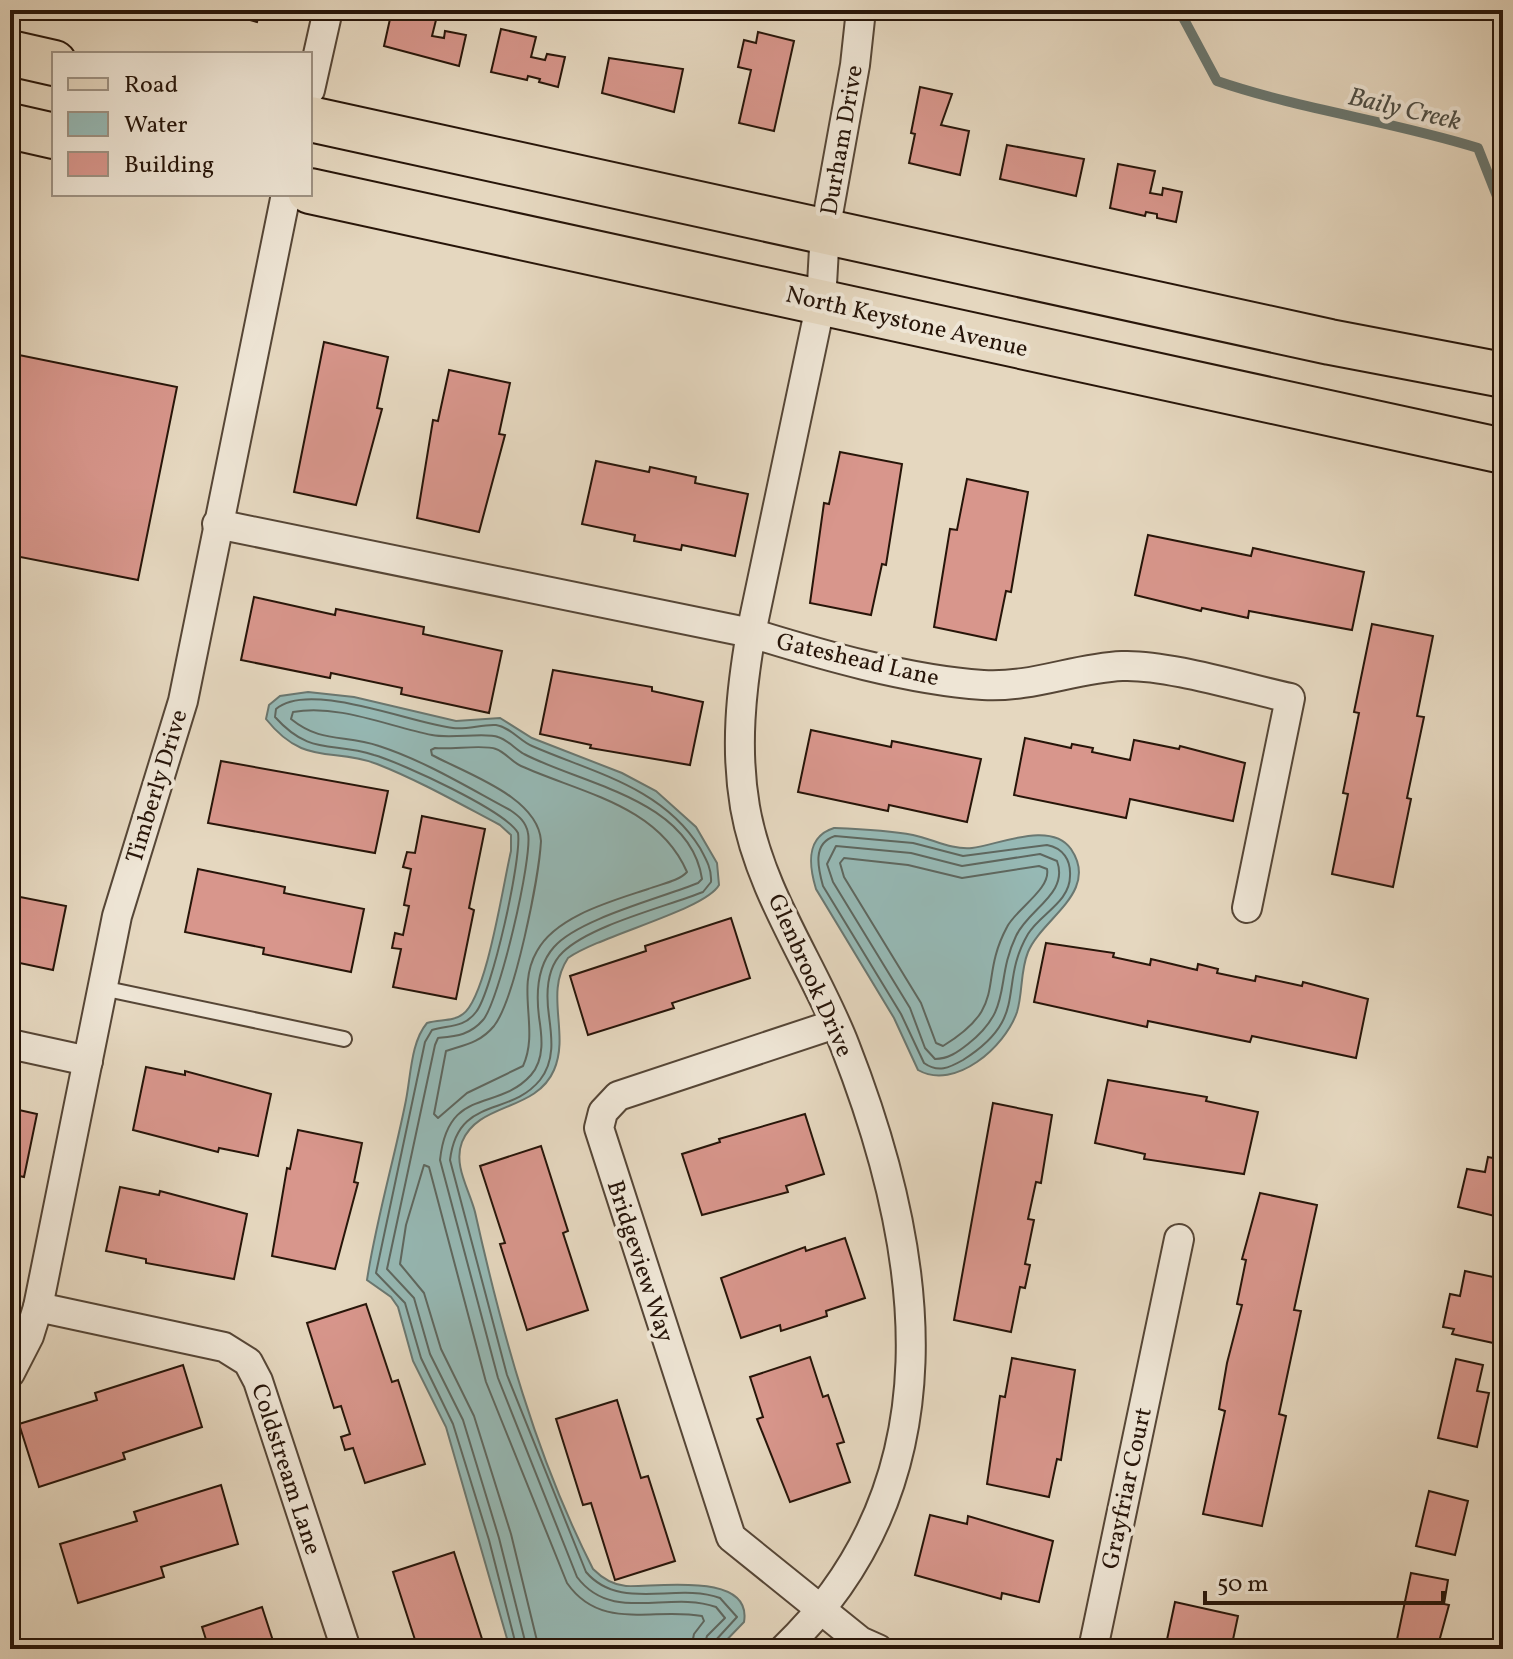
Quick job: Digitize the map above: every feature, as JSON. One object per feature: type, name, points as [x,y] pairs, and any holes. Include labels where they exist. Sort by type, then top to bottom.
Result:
[{"type":"main road","points":[[10,53],[52,63]]},
{"type":"main road","name":"North Keystone Avenue","points":[[312,120],[823,267],[1487,448]]},
{"type":"main road","points":[[10,126],[52,136]]},
{"type":"main road","name":"North Keystone Avenue","points":[[312,191],[1330,342],[1503,375]]},
{"type":"street","points":[[312,81],[328,10]]},
{"type":"street","name":"Durham Drive","points":[[823,267],[861,10]]},
{"type":"street","name":"Timberly Drive","points":[[10,1373],[29,1336],[38,1307],[102,988],[129,877],[177,724],[286,196]]},
{"type":"street","name":"Glenbrook Drive","points":[[784,1649],[822,1610],[870,1539],[900,1456],[910,1363],[905,1272],[888,1183],[835,1024],[790,934],[765,874],[745,808],[740,711],[751,633],[823,267]]},
{"type":"street","name":"Gateshead Lane","points":[[217,524],[751,633],[799,648],[953,682],[1014,685],[1103,668],[1140,666],[1290,698],[1247,908]]},
{"type":"street","name":"Bridgeview Way","points":[[835,1024],[618,1096],[603,1112],[599,1128],[727,1530],[731,1537],[860,1641],[878,1649]]},
{"type":"street","points":[[10,1044],[88,1061]]},
{"type":"street","name":"Grayfriar Court","points":[[1093,1649],[1179,1239]]},
{"type":"street","name":"Coldstream Lane","points":[[38,1307],[224,1347],[248,1362],[258,1381],[346,1649]]},
{"type":"lane","points":[[102,988],[344,1039]]},
{"type":"water","points":[[308,692],[354,697],[456,721],[500,718],[532,738],[622,773],[656,791],[696,827],[717,863],[719,885],[710,894],[694,904],[568,958],[558,985],[560,1042],[554,1070],[546,1084],[534,1093],[493,1113],[470,1129],[462,1142],[459,1159],[523,1394],[554,1483],[593,1569],[621,1585],[698,1585],[733,1595],[743,1606],[744,1622],[718,1649],[510,1649],[446,1427],[413,1361],[398,1307],[391,1297],[367,1280],[417,1041],[427,1023],[463,1014],[480,986],[511,851],[511,835],[500,825],[440,793],[377,764],[306,750],[293,744],[266,719],[269,705],[280,696]]},
{"type":"water","points":[[834,828],[903,833],[964,848],[1024,836],[1051,836],[1071,849],[1078,864],[1074,892],[1028,952],[1019,1004],[1011,1025],[1002,1039],[977,1062],[947,1075],[932,1075],[918,1070],[894,1018],[816,889],[811,862],[814,845],[825,832]]},
{"type":"building","points":[[215,10],[260,10],[257,22]]},
{"type":"building","points":[[392,10],[436,20],[432,36],[444,38],[445,31],[466,35],[459,66],[384,46]]},
{"type":"building","points":[[1458,10],[1496,10],[1495,17]]},
{"type":"building","points":[[501,29],[536,37],[531,57],[545,60],[547,54],[565,57],[558,87],[528,76],[527,80],[491,72]]},
{"type":"building","points":[[758,32],[794,41],[774,131],[739,123],[751,70],[738,67],[744,40],[756,43]]},
{"type":"building","points":[[609,58],[683,69],[674,112],[602,93]]},
{"type":"building","points":[[920,87],[952,94],[941,125],[969,131],[960,175],[909,163]]},
{"type":"building","points":[[1007,145],[1084,159],[1076,196],[1000,179]]},
{"type":"building","points":[[1118,164],[1155,171],[1150,193],[1162,195],[1163,188],[1182,192],[1176,222],[1157,218],[1157,214],[1146,212],[1145,216],[1110,208]]},
{"type":"building","points":[[324,342],[388,357],[377,408],[382,409],[356,505],[294,492]]},
{"type":"building","points":[[14,354],[177,387],[138,580],[10,555],[10,374]]},
{"type":"building","points":[[449,370],[510,383],[499,434],[505,435],[479,532],[417,518],[433,420],[438,421]]},
{"type":"building","points":[[840,452],[902,464],[886,565],[882,564],[871,615],[810,603],[824,503],[829,504]]},
{"type":"building","points":[[596,461],[649,472],[650,467],[696,477],[695,483],[748,494],[735,556],[682,545],[681,550],[634,541],[635,535],[582,524]]},
{"type":"building","points":[[967,479],[1028,492],[1011,592],[1006,591],[996,640],[934,627],[950,529],[957,530]]},
{"type":"building","points":[[1148,535],[1251,556],[1253,548],[1364,572],[1352,630],[1249,611],[1248,618],[1202,608],[1201,611],[1135,595]]},
{"type":"building","points":[[254,597],[335,615],[336,609],[424,627],[423,634],[502,651],[489,713],[401,694],[402,688],[331,673],[330,678],[241,660]]},
{"type":"building","points":[[1372,624],[1433,636],[1417,716],[1424,717],[1407,798],[1411,799],[1393,887],[1332,874],[1348,794],[1343,793],[1359,713],[1354,712]]},
{"type":"building","points":[[553,670],[652,687],[652,691],[703,702],[690,765],[590,748],[591,745],[540,734]]},
{"type":"building","points":[[811,730],[891,747],[892,741],[981,759],[967,822],[889,805],[888,811],[798,792]]},
{"type":"building","points":[[1025,738],[1071,748],[1072,744],[1093,748],[1092,752],[1130,760],[1134,740],[1179,749],[1180,746],[1245,763],[1233,821],[1130,799],[1126,818],[1014,795]]},
{"type":"building","points":[[221,761],[388,791],[375,853],[208,823]]},
{"type":"building","points":[[422,816],[485,829],[469,908],[474,910],[456,999],[393,987],[401,949],[392,948],[395,933],[403,935],[409,906],[404,905],[411,869],[403,867],[407,852],[415,853]]},
{"type":"building","points":[[198,869],[285,887],[284,893],[364,909],[351,972],[263,954],[264,948],[185,932]]},
{"type":"building","points":[[10,895],[66,906],[53,970],[10,961]]},
{"type":"building","points":[[731,918],[750,978],[672,1003],[674,1008],[588,1035],[570,976],[646,951],[645,946]]},
{"type":"building","points":[[1046,943],[1114,953],[1113,957],[1150,965],[1151,959],[1197,970],[1198,964],[1218,969],[1217,973],[1255,981],[1256,976],[1302,986],[1303,982],[1368,999],[1356,1058],[1252,1036],[1250,1042],[1148,1021],[1147,1027],[1034,1002]]},
{"type":"building","points":[[146,1067],[185,1075],[185,1071],[271,1094],[258,1156],[219,1148],[218,1152],[133,1130]]},
{"type":"building","points":[[1108,1080],[1207,1097],[1206,1101],[1258,1112],[1244,1174],[1144,1159],[1145,1154],[1095,1143]]},
{"type":"building","points":[[993,1103],[1052,1115],[1041,1183],[1036,1182],[1028,1219],[1034,1220],[1025,1264],[1030,1265],[1025,1288],[1020,1287],[1011,1332],[954,1320]]},
{"type":"building","points":[[10,1108],[37,1114],[24,1177],[10,1174]]},
{"type":"building","points":[[805,1114],[824,1174],[786,1186],[788,1192],[702,1215],[682,1154],[720,1142],[719,1139]]},
{"type":"building","points":[[298,1130],[362,1143],[354,1182],[358,1183],[335,1269],[272,1256],[287,1168],[290,1169]]},
{"type":"building","points":[[541,1146],[568,1231],[563,1233],[588,1310],[527,1330],[500,1244],[505,1243],[480,1166]]},
{"type":"building","points":[[1488,1157],[1503,1160],[1503,1218],[1458,1207],[1467,1169],[1485,1172]]},
{"type":"building","points":[[120,1187],[159,1195],[160,1191],[247,1214],[234,1279],[146,1263],[146,1259],[106,1251]]},
{"type":"building","points":[[1260,1193],[1317,1205],[1294,1310],[1301,1311],[1279,1414],[1286,1416],[1262,1526],[1203,1514],[1225,1411],[1219,1409],[1227,1363],[1242,1305],[1237,1304],[1246,1260],[1242,1259]]},
{"type":"building","points":[[845,1238],[865,1298],[826,1311],[827,1316],[781,1331],[780,1325],[741,1338],[721,1278],[805,1247],[806,1251]]},
{"type":"building","points":[[1465,1271],[1503,1279],[1503,1321],[1498,1344],[1452,1334],[1454,1329],[1443,1327],[1450,1294],[1460,1296]]},
{"type":"building","points":[[366,1304],[392,1382],[398,1380],[425,1464],[365,1483],[353,1448],[345,1450],[341,1437],[350,1434],[341,1406],[334,1408],[307,1323]]},
{"type":"building","points":[[810,1357],[823,1397],[828,1395],[844,1442],[837,1444],[850,1482],[790,1502],[757,1419],[763,1417],[750,1377]]},
{"type":"building","points":[[1012,1358],[1075,1370],[1061,1460],[1057,1459],[1049,1497],[987,1484],[1000,1396],[1005,1397]]},
{"type":"building","points":[[1456,1359],[1483,1365],[1477,1391],[1489,1393],[1477,1447],[1438,1438]]},
{"type":"building","points":[[183,1365],[202,1427],[123,1453],[125,1459],[39,1487],[19,1424],[97,1400],[95,1393]]},
{"type":"building","points":[[617,1400],[641,1478],[648,1476],[675,1561],[615,1580],[591,1503],[583,1505],[556,1419]]},
{"type":"building","points":[[221,1485],[238,1544],[161,1567],[164,1577],[78,1603],[60,1544],[137,1521],[134,1512]]},
{"type":"building","points":[[1429,1491],[1468,1501],[1455,1555],[1416,1546]]},
{"type":"building","points":[[930,1515],[967,1524],[968,1516],[1053,1541],[1039,1602],[1002,1593],[1001,1599],[915,1575]]},
{"type":"building","points":[[454,1552],[482,1639],[477,1641],[480,1649],[418,1649],[393,1572]]},
{"type":"building","points":[[1411,1573],[1448,1580],[1444,1604],[1449,1605],[1437,1649],[1395,1649]]},
{"type":"building","points":[[1175,1602],[1238,1616],[1231,1649],[1165,1649]]},
{"type":"building","points":[[262,1607],[275,1647],[280,1645],[281,1649],[209,1649],[202,1627]]},
{"type":"waterway","name":"Baily Creek","points":[[1179,10],[1217,81],[1478,148],[1500,204],[1500,334]]}]
